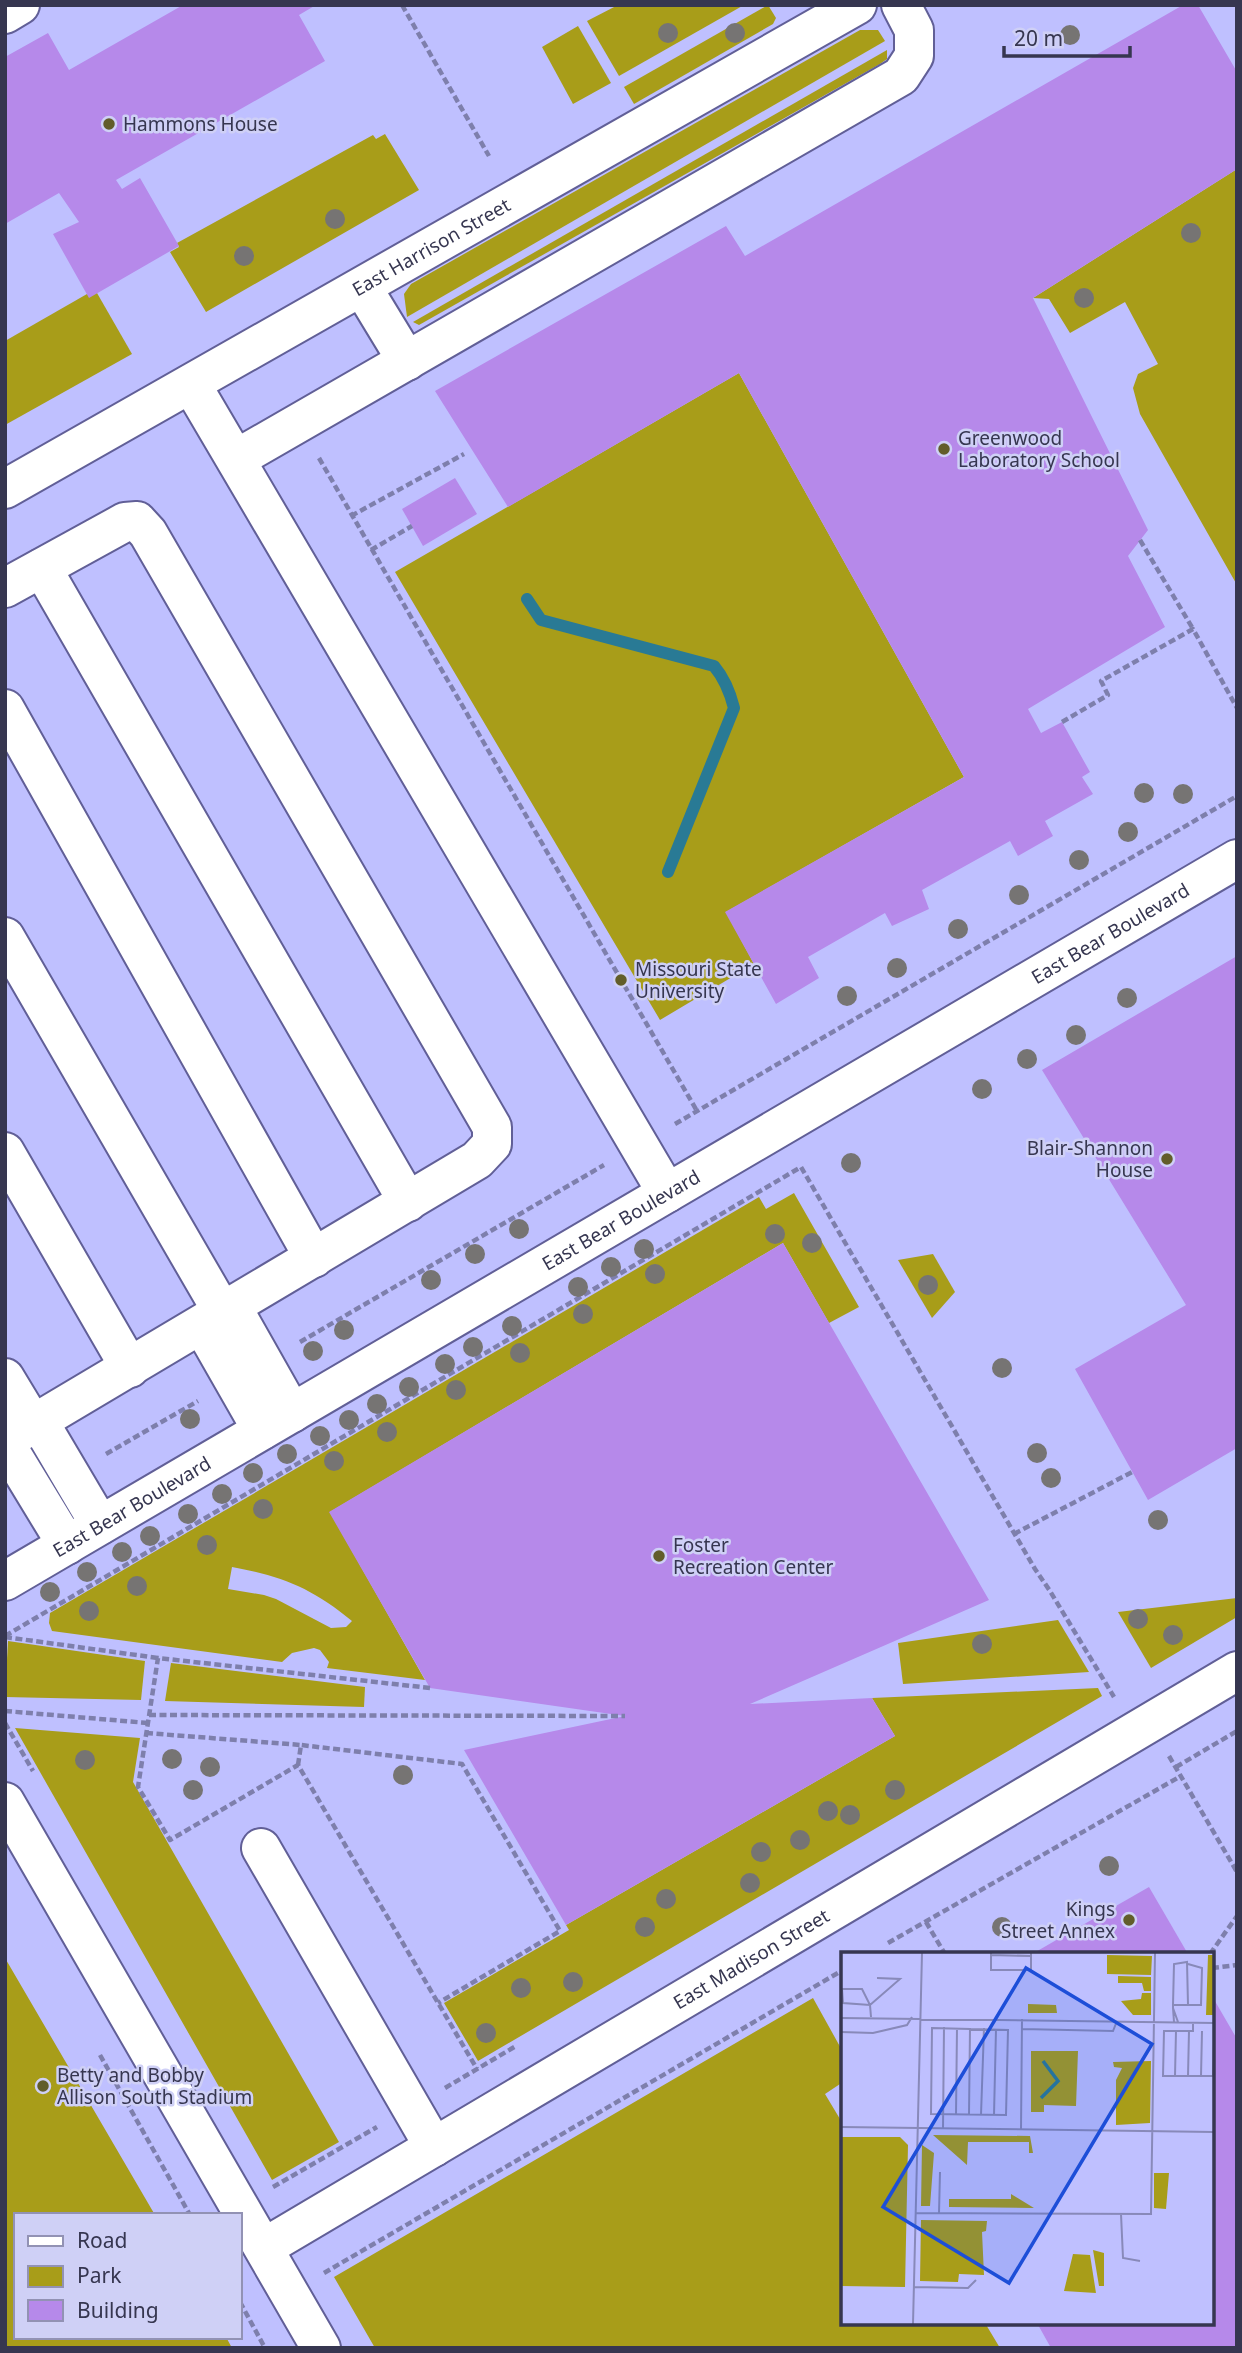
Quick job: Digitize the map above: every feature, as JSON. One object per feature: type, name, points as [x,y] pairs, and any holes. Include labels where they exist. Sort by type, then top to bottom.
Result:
[{"type":"street","points":[[5,14],[20,5]]},
{"type":"street","name":"East Harrison Street","points":[[5,489],[857,5]]},
{"type":"street","points":[[236,459],[901,76],[914,56],[914,30],[901,5]]},
{"type":"street","points":[[362,287],[407,361]]},
{"type":"street","points":[[191,384],[667,1193]]},
{"type":"street","points":[[5,588],[125,522],[137,521],[148,533],[492,1127],[492,1144],[477,1160],[15,1436]]},
{"type":"street","points":[[41,568],[408,1202]]},
{"type":"street","points":[[5,709],[314,1258]]},
{"type":"street","name":"East Bear Boulevard","points":[[5,1581],[1237,859]]},
{"type":"street","points":[[5,937],[277,1421]]},
{"type":"street","points":[[5,1152],[130,1367]]},
{"type":"street","points":[[5,1378],[15,1436],[67,1545]]},
{"type":"street","points":[[15,1436],[45,1432],[100,1525]]},
{"type":"street","name":"East Madison Street","points":[[265,2247],[1237,1671]]},
{"type":"street","points":[[5,1802],[265,2247],[321,2348]]},
{"type":"street","points":[[261,1847],[433,2147]]},
{"type":"path","points":[[402,5],[489,156]]},
{"type":"path","points":[[351,516],[464,454]]},
{"type":"path","points":[[318,457],[697,1111]]},
{"type":"path","points":[[371,550],[412,526]]},
{"type":"path","points":[[1140,540],[1237,708]]},
{"type":"path","points":[[1062,722],[1108,695],[1101,681],[1193,629]]},
{"type":"path","points":[[5,1636],[801,1167],[1014,1534],[1115,1699]]},
{"type":"path","points":[[1014,1534],[1132,1472]]},
{"type":"path","points":[[5,1636],[158,1658],[430,1688]]},
{"type":"path","points":[[158,1658],[138,1787],[170,1840],[298,1765]]},
{"type":"path","points":[[5,1711],[148,1723]]},
{"type":"path","points":[[149,1715],[625,1716]]},
{"type":"path","points":[[1147,1724],[1176,1767],[1237,1872]]},
{"type":"path","points":[[1176,1767],[1237,1731]]},
{"type":"path","points":[[146,1733],[301,1745],[461,1765],[560,1931],[438,2003]]},
{"type":"path","points":[[301,1745],[298,1765],[477,2069]]},
{"type":"path","points":[[888,1943],[1181,1776]]},
{"type":"path","points":[[1211,1952],[1237,1916]]},
{"type":"path","points":[[926,1922],[944,1952]]},
{"type":"path","points":[[1214,1968],[1237,1965]]},
{"type":"path","points":[[327,2285],[321,2275],[841,1971]]},
{"type":"path","points":[[274,2187],[526,2041]]},
{"type":"path","points":[[242,2306],[265,2348]]},
{"type":"green space","points":[[618,5],[744,5],[619,76],[587,21]]},
{"type":"green space","points":[[768,5],[776,18],[773,24],[634,104],[624,87]]},
{"type":"green space","points":[[578,26],[611,83],[573,104],[542,47]]},
{"type":"green space","points":[[860,30],[878,30],[885,41],[407,317],[404,294],[411,284]]},
{"type":"green space","points":[[887,50],[887,59],[880,64],[419,325],[413,322]]},
{"type":"green space","points":[[385,134],[419,190],[206,312],[170,252],[179,247],[177,243],[373,135],[376,139]]},
{"type":"green space","points":[[1237,169],[1237,585],[1140,414],[1133,388],[1138,374],[1158,364],[1125,302],[1070,333],[1049,299],[1033,298]]},
{"type":"green space","points":[[97,293],[132,354],[5,425],[5,341],[87,294]]},
{"type":"green space","points":[[739,373],[964,777],[726,912],[754,964],[660,1020],[395,572]]},
{"type":"green space","points":[[794,1193],[859,1307],[829,1323],[783,1243],[330,1512],[425,1680],[327,1668],[329,1662],[320,1650],[314,1648],[292,1653],[282,1662],[52,1631],[50,1613],[759,1197],[766,1209]],"holes":[[[232,1567],[296,1585],[352,1621],[346,1627],[331,1628],[276,1599],[228,1589]]]},
{"type":"green space","points":[[933,1254],[955,1292],[932,1318],[898,1260]]},
{"type":"green space","points":[[1237,1598],[1237,1617],[1151,1668],[1118,1612]]},
{"type":"green space","points":[[1058,1620],[1089,1672],[903,1684],[898,1643]]},
{"type":"green space","points":[[8,1641],[145,1661],[141,1700],[5,1697]]},
{"type":"green space","points":[[171,1663],[365,1687],[364,1707],[165,1701]]},
{"type":"green space","points":[[1098,1688],[1102,1696],[478,2061],[444,2003],[569,1930],[566,1925],[895,1736],[872,1698]]},
{"type":"green space","points":[[15,1728],[140,1738],[133,1782],[339,2142],[272,2180]]},
{"type":"green space","name":"Betty and Bobby Allison South Stadium","points":[[5,1958],[154,2213],[14,2213],[14,2339],[227,2339],[232,2348],[5,2348]]},
{"type":"green space","points":[[813,1998],[841,2048],[841,2083],[825,2094],[841,2121],[841,2325],[986,2325],[1000,2348],[375,2348],[334,2277]]},
{"type":"building","name":"Hammons House","points":[[183,5],[316,5],[299,15],[325,61],[116,180],[122,189],[140,178],[179,246],[89,298],[53,234],[79,222],[59,193],[5,224],[5,57],[48,33],[69,70]]},
{"type":"building","name":"Greenwood Laboratory School","points":[[1183,5],[1198,5],[1237,72],[1237,169],[1033,298],[1148,530],[1128,556],[1165,627],[1028,709],[1041,733],[1062,722],[1090,772],[1082,777],[1093,794],[1045,821],[1053,836],[1018,856],[1010,841],[922,890],[929,909],[892,926],[885,913],[808,957],[819,978],[776,1004],[725,912],[964,777],[739,373],[508,507],[435,391],[726,226],[745,256]]},
{"type":"building","points":[[455,478],[477,514],[423,546],[402,509]]},
{"type":"building","name":"Blair-Shannon House","points":[[1237,956],[1237,1448],[1148,1500],[1075,1369],[1186,1305],[1042,1070]]},
{"type":"building","name":"Foster Recreation Center","points":[[783,1243],[989,1600],[750,1704],[872,1698],[895,1736],[566,1925],[464,1750],[625,1716],[430,1688],[329,1512]]},
{"type":"building","name":"Kings Street Annex","points":[[1149,1887],[1187,1952],[1035,1952]]},
{"type":"building","points":[[1214,1999],[1237,2039],[1237,2348],[1051,2348],[1038,2325],[1214,2325]]},
{"type":"waterway","points":[[527,599],[541,620],[714,666],[724,681],[734,708],[668,872]]},
{"type":"place","name":"Hammons House","points":[[109,124]]},
{"type":"place","name":"Greenwood Laboratory School","points":[[944,449]]},
{"type":"place","name":"Missouri State University","points":[[621,980]]},
{"type":"place","name":"Blair-Shannon House","points":[[1167,1159]]},
{"type":"place","name":"Foster Recreation Center","points":[[659,1556]]},
{"type":"place","name":"Kings Street Annex","points":[[1129,1920]]},
{"type":"place","name":"Betty and Bobby Allison South Stadium","points":[[43,2086]]}]
